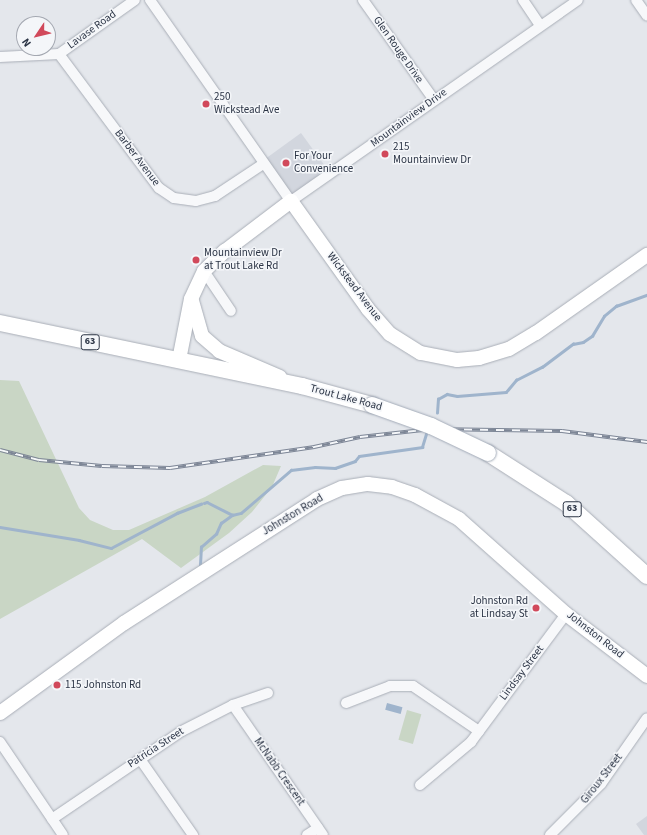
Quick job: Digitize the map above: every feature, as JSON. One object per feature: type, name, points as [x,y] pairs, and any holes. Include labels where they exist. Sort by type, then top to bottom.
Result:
[{"type":"main road","name":"Trout Lake Road","points":[[0,323],[302,386],[372,405],[432,426],[488,453],[566,503],[647,576]]},
{"type":"street","name":"Lavase Road","points":[[0,57],[59,54],[135,0]]},
{"type":"street","name":"Wickstead Avenue","points":[[150,0],[263,164],[368,309],[390,334],[421,353],[457,360],[479,358],[509,349],[536,333],[647,255]]},
{"type":"street","name":"Glen Rouge Drive","points":[[363,0],[434,100]]},
{"type":"street","points":[[523,0],[540,25]]},
{"type":"street","name":"Mountainview Drive","points":[[179,360],[191,299],[204,271],[225,251],[291,201],[540,25],[578,0]]},
{"type":"street","points":[[636,0],[647,16]]},
{"type":"street","name":"Barber Avenue","points":[[59,54],[158,188],[174,198],[196,201],[214,196],[263,164]]},
{"type":"street","points":[[204,271],[231,312]]},
{"type":"street","points":[[191,299],[202,336],[219,351],[302,386]]},
{"type":"street","name":"Johnston Road","points":[[0,713],[124,623],[311,503],[342,488],[368,484],[392,487],[438,505],[480,534],[566,614],[647,676]]},
{"type":"street","name":"Lindsay Street","points":[[420,785],[471,742],[566,614]]},
{"type":"street","points":[[346,703],[390,686],[413,686],[479,732]]},
{"type":"street","name":"Patricia Street","points":[[52,819],[182,731],[233,705],[268,693]]},
{"type":"street","name":"McNabb Crescent","points":[[233,705],[321,831],[307,835]]},
{"type":"street","name":"Giroux Street","points":[[550,835],[601,784],[647,718]]},
{"type":"street","points":[[0,742],[63,835]]},
{"type":"street","points":[[140,759],[193,835]]},
{"type":"shaded area","points":[[301,133],[331,174],[291,203],[261,162]]},
{"type":"shaded area","points":[[647,816],[647,835],[644,835],[636,824]]},
{"type":"green space","points":[[0,380],[19,381],[79,508],[90,520],[113,530],[129,530],[205,497],[263,465],[281,466],[272,487],[252,512],[229,533],[181,568],[142,539],[0,619]]},
{"type":"green space","points":[[407,710],[421,714],[413,744],[398,740]]},
{"type":"water","points":[[387,703],[402,707],[401,714],[385,710]]},
{"type":"waterway","points":[[437,413],[438,399],[447,394],[457,396],[506,392],[516,380],[542,367],[573,344],[583,342],[592,336],[604,316],[616,306],[647,295]]},
{"type":"waterway","points":[[200,565],[201,547],[216,534],[221,523],[232,515],[241,513],[291,470],[315,467],[335,468],[355,461],[359,456],[422,447],[426,434]]},
{"type":"waterway","points":[[204,503],[207,502],[232,515]]},
{"type":"waterway","points":[[0,527],[79,540],[111,548],[177,513],[201,504]]},
{"type":"railway","points":[[0,450],[39,460],[102,466],[170,468],[314,447],[360,437],[432,429],[562,431],[647,442]]},
{"type":"place","name":"250 Wickstead Ave","points":[[206,104]]},
{"type":"place","name":"215 Mountainview Dr","points":[[385,154]]},
{"type":"place","name":"For Your Convenience","points":[[286,163]]},
{"type":"place","name":"Mountainview Dr at Trout Lake Rd","points":[[196,260]]},
{"type":"place","name":"Johnston Rd at Lindsay St","points":[[536,608]]},
{"type":"place","name":"115 Johnston Rd","points":[[57,685]]}]
